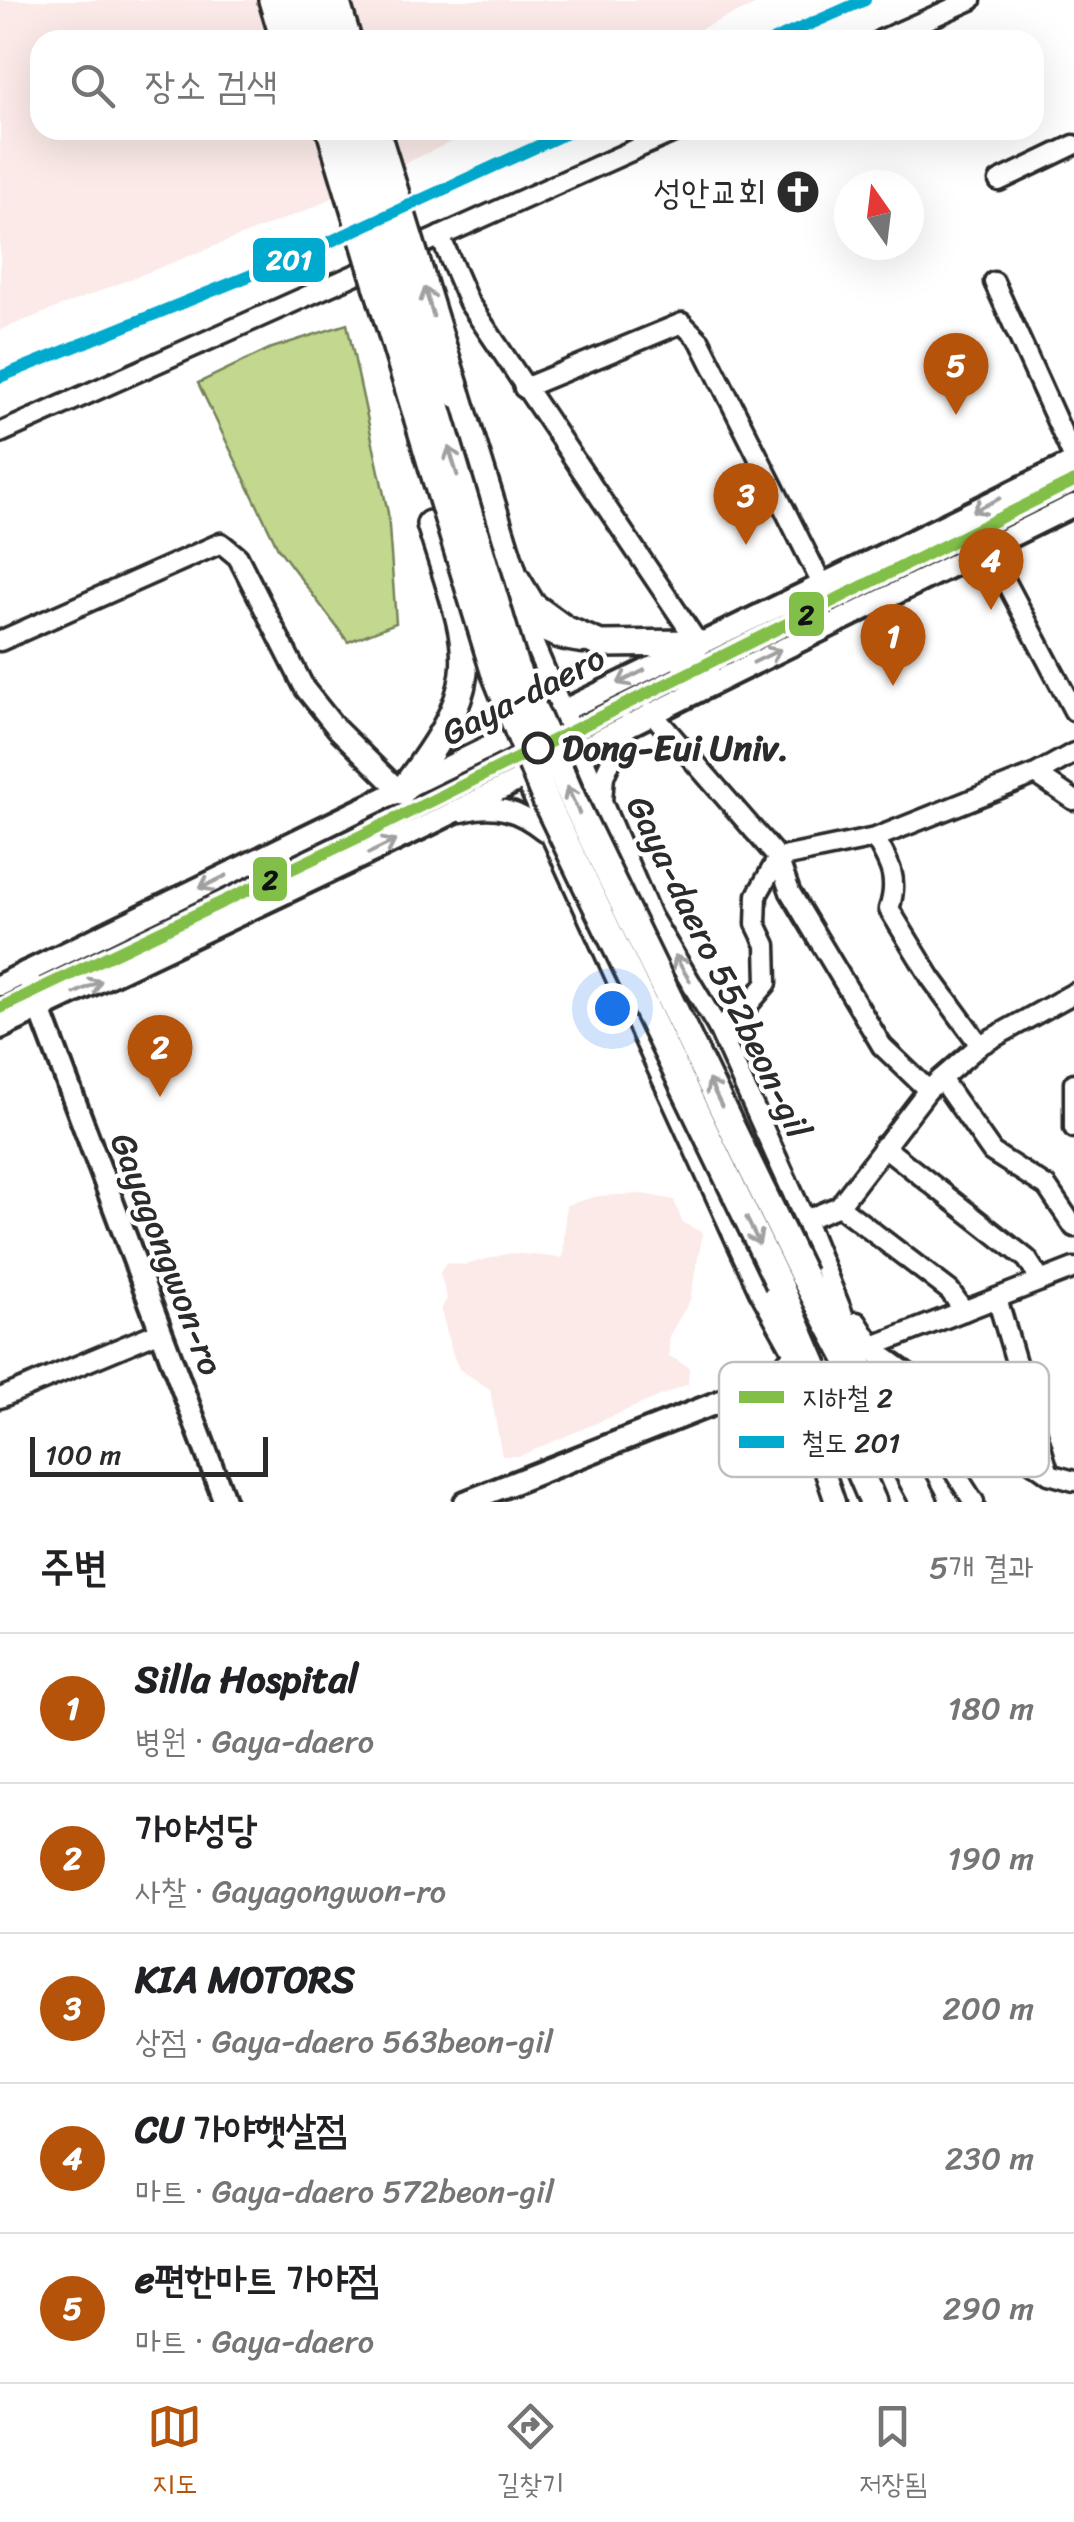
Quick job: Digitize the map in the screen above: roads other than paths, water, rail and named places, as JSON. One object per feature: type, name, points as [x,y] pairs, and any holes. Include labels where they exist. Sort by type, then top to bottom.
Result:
[{"type":"highway","points":[[272,0],[281,30]]},
{"type":"highway","points":[[291,0],[300,30]]},
{"type":"highway","points":[[316,0],[325,30]]},
{"type":"highway","points":[[336,0],[345,30]]},
{"type":"highway","points":[[315,140],[464,631],[467,678],[451,722],[401,792]]},
{"type":"highway","points":[[333,140],[502,690],[549,808],[780,1283],[836,1362]]},
{"type":"highway","points":[[357,140],[516,666],[813,1362]]},
{"type":"highway","points":[[379,140],[514,575],[532,605],[565,629],[600,644],[702,641]]},
{"type":"highway","points":[[862,1477],[873,1502]]},
{"type":"highway","points":[[911,1477],[924,1502]]},
{"type":"main road","name":"Gaya-daero","points":[[0,985],[1074,461]]},
{"type":"main road","name":"Gaya-daero","points":[[0,1028],[447,816],[1074,505]]},
{"type":"main road","points":[[702,641],[683,662],[684,677],[728,674]]},
{"type":"main road","name":"Gayagongwon-ro","points":[[26,972],[225,1502]]},
{"type":"main road","points":[[465,1502],[503,1495],[719,1405]]},
{"type":"street","points":[[305,0],[313,30]]},
{"type":"street","points":[[903,30],[970,0]]},
{"type":"street","points":[[0,433],[656,140]]},
{"type":"street","points":[[999,181],[1074,145]]},
{"type":"street","points":[[440,236],[469,302],[524,388],[702,641]]},
{"type":"street","points":[[994,282],[1074,461]]},
{"type":"street","points":[[524,388],[682,323],[700,341],[822,584]]},
{"type":"street","name":"Gaya-daero 552beon-gil","points":[[474,579],[459,514],[524,621],[651,916],[718,1028],[820,1251],[881,1362]]},
{"type":"street","points":[[0,641],[221,543],[238,557],[305,688],[337,729],[401,792]]},
{"type":"street","points":[[988,548],[1074,711]]},
{"type":"street","points":[[474,579],[522,777],[546,832],[780,1283],[790,1362]]},
{"type":"street","points":[[463,689],[478,670],[474,579]]},
{"type":"street","points":[[524,621],[554,640],[600,644]]},
{"type":"street","points":[[652,712],[778,858],[790,892],[882,1046],[935,1084],[992,1152],[1048,1187],[1074,1227]]},
{"type":"street","points":[[602,806],[604,776],[629,723]]},
{"type":"street","points":[[718,1028],[743,1011],[767,983],[766,945],[756,924],[757,895],[778,858],[875,838],[1036,774],[1074,753]]},
{"type":"street","points":[[1036,774],[1074,800]]},
{"type":"street","points":[[447,816],[499,808],[528,818],[546,832]]},
{"type":"street","points":[[875,838],[890,863],[896,888],[890,908],[931,978],[980,1045]]},
{"type":"street","points":[[805,1220],[839,1206],[935,1084],[980,1045],[1074,993]]},
{"type":"street","points":[[1074,1082],[1074,1128]]},
{"type":"street","points":[[884,1146],[1027,1259],[1041,1281]]},
{"type":"street","points":[[839,1206],[950,1291],[964,1311]]},
{"type":"street","name":"Gaya-daero 552beon-gil","points":[[820,1251],[862,1362]]},
{"type":"street","points":[[871,1347],[1074,1268]]},
{"type":"street","points":[[996,1298],[1015,1362]]},
{"type":"street","points":[[0,1398],[161,1331]]},
{"type":"street","points":[[871,1347],[892,1362]]},
{"type":"street","points":[[1049,1474],[1074,1481]]},
{"type":"street","points":[[827,1477],[835,1502]]},
{"type":"street","name":"Gaya-daero 552beon-gil","points":[[957,1477],[974,1502]]},
{"type":"metro line","name":"2","points":[[0,1008],[363,835],[1074,481]]},
{"type":"rail line","name":"201","points":[[797,30],[865,0]]},
{"type":"rail line","name":"201","points":[[0,377],[301,255],[551,140]]},
{"type":"place","name":"성안교회","points":[[798,192]]},
{"type":"place","name":"e편한마트 가야점","points":[[956,415]]},
{"type":"place","name":"KIA MOTORS","points":[[746,545]]},
{"type":"place","name":"CU 가야햇살점","points":[[991,610]]},
{"type":"place","name":"Silla Hospital","points":[[893,686]]},
{"type":"place","name":"Dong-Eui Univ.","points":[[538,748]]},
{"type":"place","name":"가야성당","points":[[160,1097]]}]
